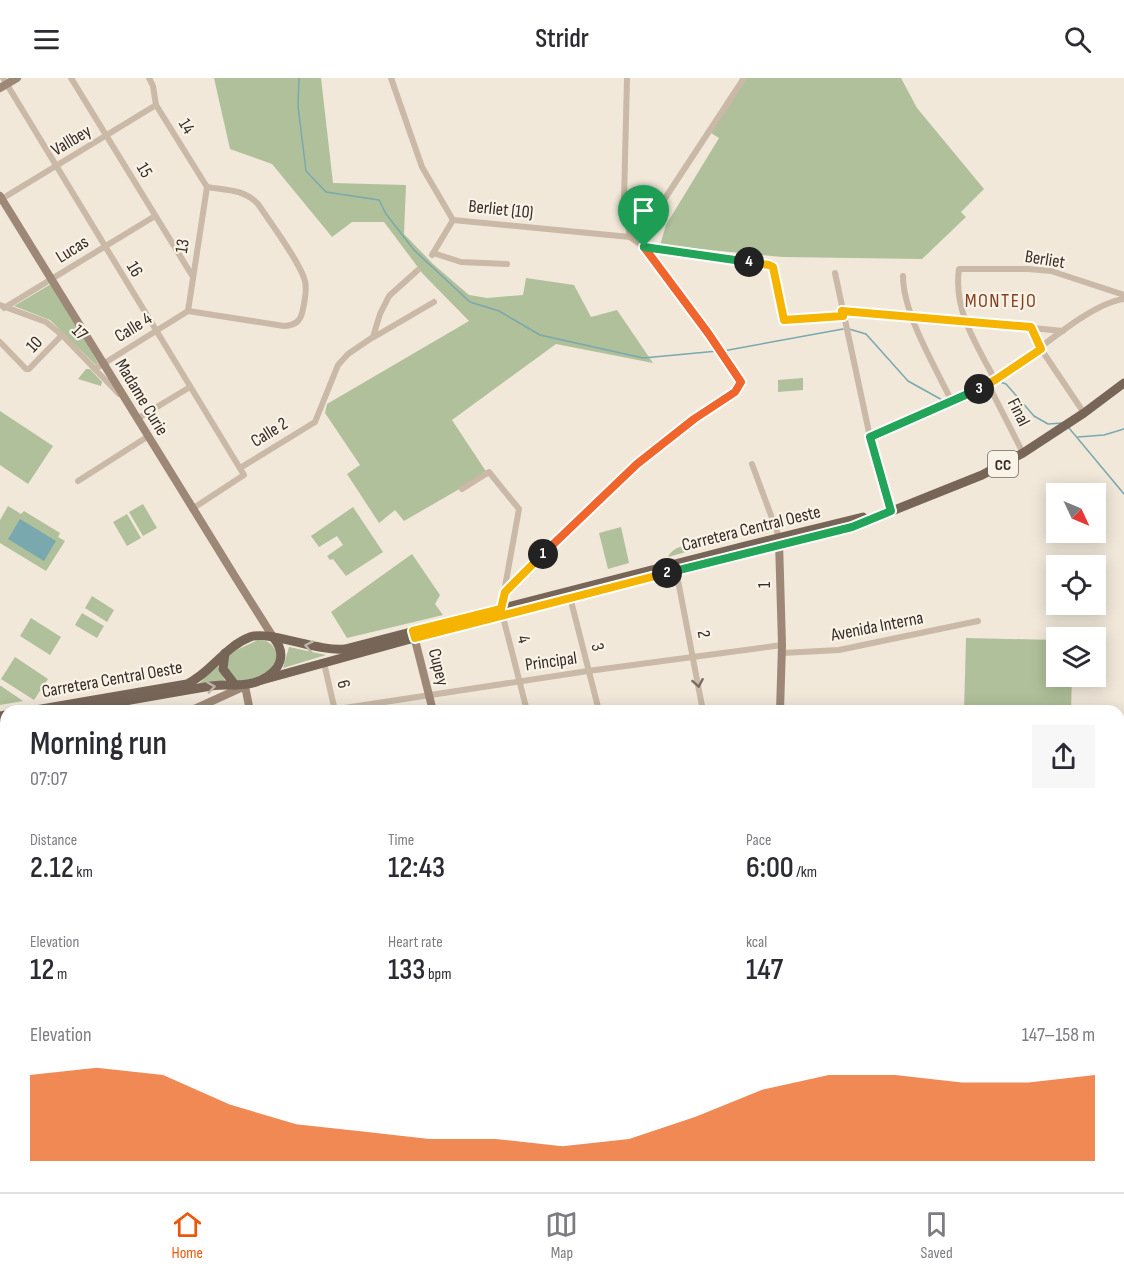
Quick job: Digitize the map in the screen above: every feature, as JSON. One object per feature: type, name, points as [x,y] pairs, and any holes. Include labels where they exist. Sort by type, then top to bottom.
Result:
[{"type":"main road","points":[[3,83],[17,78]]},
{"type":"main road","name":"Madame Curie","points":[[1,198],[52,279],[99,366],[126,401],[273,637]]},
{"type":"main road","name":"Carretera Central Oeste","points":[[261,680],[414,635],[890,512],[946,491],[1023,453],[1124,383]]},
{"type":"main road","name":"1","points":[[779,541],[782,649],[780,705]]},
{"type":"main road","points":[[235,685],[223,669],[225,653],[252,636],[260,623],[258,613]]},
{"type":"main road","name":"Carretera Central Oeste","points":[[273,637],[336,650],[414,635]]},
{"type":"main road","name":"Cupey","points":[[414,635],[432,705]]},
{"type":"main road","name":"CC","points":[[252,636],[273,637]]},
{"type":"main road","points":[[273,637],[282,650],[282,657]]},
{"type":"main road","points":[[282,657],[288,641]]},
{"type":"main road","name":"Carretera Central Oeste","points":[[65,705],[187,684],[196,680],[225,653]]},
{"type":"main road","name":"CC","points":[[235,685],[245,686],[261,680],[274,672],[282,657]]},
{"type":"main road","name":"Carretera Central Oeste","points":[[105,705],[214,686],[235,685]]},
{"type":"main road","points":[[203,705],[245,686],[249,705]]},
{"type":"street","name":"15","points":[[71,78],[192,277]]},
{"type":"street","name":"14","points":[[149,78],[153,86],[156,105],[207,187]]},
{"type":"street","name":"Berliet (10)","points":[[391,78],[422,167],[453,220],[630,237]]},
{"type":"street","points":[[505,592],[637,464],[694,419],[735,392],[741,382],[644,247],[630,237],[624,200],[627,78]]},
{"type":"street","points":[[637,241],[744,78]]},
{"type":"street","name":"16","points":[[3,83],[244,475],[192,508]]},
{"type":"street","name":"Vallbey","points":[[1,198],[156,105]]},
{"type":"street","points":[[188,311],[284,326],[293,325],[303,312],[306,291],[301,272],[258,204],[251,196],[241,192],[207,187]]},
{"type":"street","name":"13","points":[[188,311],[207,187]]},
{"type":"street","name":"Lucas","points":[[2,306],[52,279],[155,216]]},
{"type":"street","points":[[453,220],[432,255],[461,262],[507,264]]},
{"type":"street","points":[[644,247],[773,267],[784,320],[843,313],[911,316],[1063,331]]},
{"type":"street","name":"Berliet","points":[[959,269],[1051,271],[1124,297]]},
{"type":"street","name":"Final","points":[[959,269],[957,291],[964,322],[995,380]]},
{"type":"street","points":[[373,338],[380,314],[389,296],[418,270]]},
{"type":"street","points":[[835,273],[870,437],[890,512]]},
{"type":"street","points":[[903,276],[903,290],[911,316],[952,402]]},
{"type":"street","points":[[870,437],[988,384],[1041,349],[1063,331],[1124,297]]},
{"type":"street","points":[[373,338],[434,302]]},
{"type":"street","name":"17","points":[[2,306],[46,322],[99,366]]},
{"type":"street","name":"Calle 4","points":[[99,366],[188,311]]},
{"type":"street","points":[[1031,327],[1041,349],[1084,412]]},
{"type":"street","name":"10","points":[[0,342],[26,369],[31,368],[62,335]]},
{"type":"street","name":"Calle 2","points":[[240,468],[315,422],[338,365],[348,354],[373,338]]},
{"type":"street","name":"Final","points":[[988,384],[1023,453]]},
{"type":"street","points":[[137,419],[190,387]]},
{"type":"street","points":[[78,481],[147,437]]},
{"type":"street","name":"1","points":[[752,464],[779,541]]},
{"type":"street","points":[[462,489],[489,472],[519,509],[502,612]]},
{"type":"street","name":"2","points":[[675,568],[702,705]]},
{"type":"street","name":"3","points":[[569,595],[597,705]]},
{"type":"street","name":"4","points":[[502,612],[525,705]]},
{"type":"street","name":"Avenida Interna","points":[[782,649],[839,650],[978,621]]},
{"type":"street","name":"Principal","points":[[364,705],[693,656],[782,649]]},
{"type":"street","name":"6","points":[[324,663],[333,705]]},
{"type":"green space","points":[[214,78],[321,78],[333,183],[406,185],[404,234],[433,264],[469,295],[487,298],[523,295],[526,278],[574,285],[591,317],[617,310],[653,363],[556,344],[452,420],[487,473],[404,521],[395,510],[379,523],[347,474],[360,465],[325,413],[327,404],[469,321],[423,274],[384,222],[352,222],[332,237],[272,164],[230,149]]},
{"type":"green space","points":[[741,78],[901,78],[917,108],[984,189],[961,212],[966,217],[922,259],[782,257],[660,245],[666,225],[719,138],[708,131]]},
{"type":"green space","points":[[51,284],[98,363],[96,365],[50,320],[14,306]]},
{"type":"green space","points":[[86,369],[90,369],[102,382],[101,386],[78,379]]},
{"type":"green space","points":[[803,378],[803,390],[778,392],[778,380]]},
{"type":"green space","points":[[0,411],[53,446],[28,484],[0,465]]},
{"type":"green space","points":[[143,504],[157,528],[143,536],[129,512]]},
{"type":"green space","points":[[8,506],[21,514],[24,511],[60,533],[58,537],[65,541],[46,571],[0,543],[0,520]]},
{"type":"green space","points":[[353,507],[383,552],[346,576],[333,559],[330,560],[327,556],[343,545],[337,536],[319,547],[311,536]]},
{"type":"green space","points":[[127,514],[141,538],[127,546],[113,522]]},
{"type":"green space","points":[[621,527],[629,563],[608,569],[599,533]]},
{"type":"green space","points":[[701,542],[711,545],[668,557],[678,548]]},
{"type":"green space","points":[[412,554],[440,595],[435,604],[443,615],[347,638],[331,612]]},
{"type":"green space","points":[[92,596],[114,610],[107,622],[85,608]]},
{"type":"green space","points":[[82,613],[104,626],[97,638],[75,625]]},
{"type":"green space","points":[[31,618],[61,637],[50,655],[20,636]]},
{"type":"green space","points":[[966,638],[1046,640],[1046,687],[1072,687],[1071,705],[964,705]]},
{"type":"green space","points":[[258,640],[271,644],[278,656],[270,671],[239,682],[230,677],[226,663],[230,653]]},
{"type":"green space","points":[[289,647],[326,655],[283,668]]},
{"type":"green space","points":[[15,657],[48,679],[34,700],[1,679]]},
{"type":"green space","points":[[218,666],[225,681],[197,685]]},
{"type":"green space","points":[[1,686],[23,701],[0,705]]},
{"type":"water","points":[[20,519],[56,541],[44,561],[8,539]]},
{"type":"waterway","points":[[299,78],[298,106],[306,171],[326,192],[379,200],[386,214],[414,250],[470,302],[499,311],[540,335],[643,358],[718,351]]},
{"type":"waterway","points":[[723,351],[843,329]]},
{"type":"waterway","points":[[849,329],[866,334],[908,381],[944,401]]},
{"type":"waterway","points":[[1000,382],[1006,384],[1034,416],[1048,424],[1063,423]]},
{"type":"waterway","points":[[1069,428],[1124,494]]},
{"type":"waterway","points":[[1078,437],[1104,435],[1124,429]]},
{"type":"district","name":"MONTEJO","points":[[1001,300]]},
{"type":"route","points":[[644,247],[773,267],[784,320],[843,316],[842,311],[1031,327],[1041,349],[988,384],[870,437],[891,511],[852,527],[415,638],[413,631],[501,609],[505,592],[637,464],[694,419],[735,392],[741,382],[644,247]]}]
